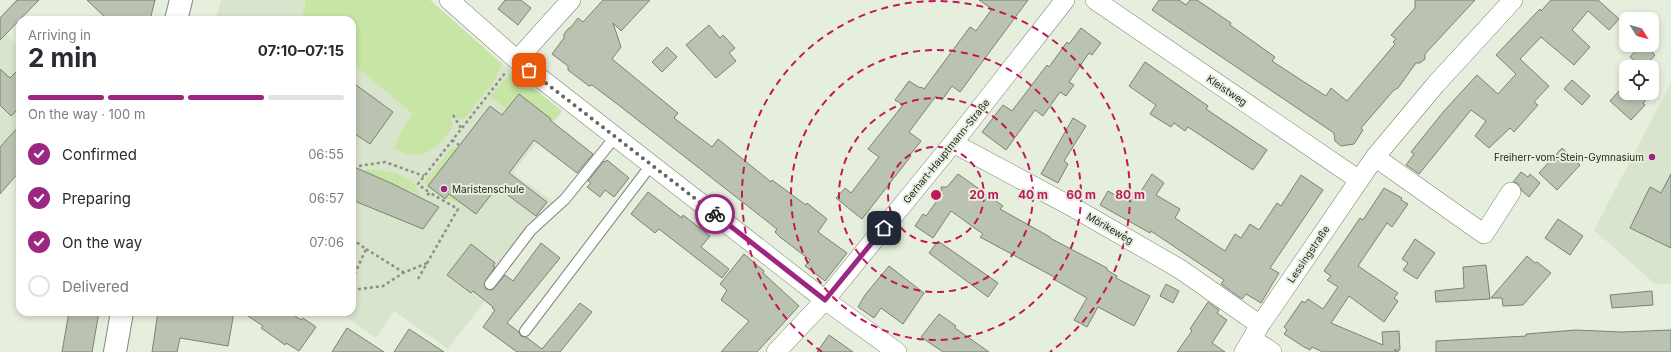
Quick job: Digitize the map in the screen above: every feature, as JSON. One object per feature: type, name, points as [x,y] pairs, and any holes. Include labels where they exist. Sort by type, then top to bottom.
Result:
[{"type":"main road","points":[[177,16],[181,0]]},
{"type":"main road","points":[[115,352],[121,316]]},
{"type":"street","points":[[449,0],[516,60],[825,300],[897,352]]},
{"type":"street","points":[[516,60],[571,0]]},
{"type":"street","name":"Gerhart-Hauptmann-Straße","points":[[776,352],[825,300],[953,143],[1065,0]]},
{"type":"street","name":"Kleistweg","points":[[1095,0],[1359,180]]},
{"type":"street","name":"Lessingstraße","points":[[1252,339],[1375,157],[1436,84],[1513,0]]},
{"type":"street","name":"Mörikeweg","points":[[953,143],[1076,209],[1180,269],[1252,339],[1272,352]]},
{"type":"street","points":[[1375,157],[1484,234],[1511,192]]},
{"type":"lane","points":[[490,284],[531,230],[565,199],[615,137]]},
{"type":"lane","points":[[525,332],[651,165]]},
{"type":"path","points":[[418,279],[458,209],[430,193],[418,184],[516,60]]},
{"type":"path","points":[[453,115],[461,128]]},
{"type":"path","points":[[452,140],[459,145]]},
{"type":"path","points":[[359,166],[385,162],[424,176]]},
{"type":"path","points":[[356,242],[366,250],[404,273]]},
{"type":"path","points":[[356,271],[366,250]]},
{"type":"path","points":[[356,289],[383,286],[404,273],[427,263]]},
{"type":"shaded area","name":"Maristenschule","points":[[221,0],[430,0],[502,64],[562,111],[513,173],[558,205],[448,349],[394,311],[376,338],[345,316],[356,316],[356,16],[217,16]]},
{"type":"shaded area","points":[[0,28],[16,44],[16,128],[0,146]]},
{"type":"shaded area","name":"Freiherr-vom-Stein-Gymnasium","points":[[1671,83],[1671,284],[1655,284],[1594,230]]},
{"type":"green space","points":[[306,0],[430,0],[502,64],[493,83],[464,119],[456,119],[454,114],[450,117],[453,123],[452,128],[440,143],[428,152],[413,155],[395,149],[400,133],[413,114],[356,65],[356,16],[303,16]]},
{"type":"green space","points":[[512,71],[562,111],[554,121],[519,94],[507,109],[490,97]]},
{"type":"green space","points":[[453,146],[457,149],[432,180],[464,205],[441,196],[424,183]]},
{"type":"green space","points":[[367,169],[399,174],[412,182],[417,188],[419,195],[363,171]]},
{"type":"building","points":[[17,0],[39,0],[23,16],[16,16],[16,24],[0,40],[0,18]]},
{"type":"building","points":[[87,0],[155,0],[151,16],[104,16]]},
{"type":"building","points":[[505,0],[521,0],[531,8],[518,25],[498,9]]},
{"type":"building","points":[[603,0],[650,0],[621,31],[613,23],[621,47],[612,59],[678,113],[674,118],[712,147],[718,139],[771,182],[772,180],[806,205],[807,203],[827,219],[818,232],[847,253],[825,281],[805,266],[810,260],[780,237],[775,232],[777,229],[616,103],[592,85],[589,86],[568,70],[568,66],[552,54],[564,38],[564,34],[578,18],[583,22]]},
{"type":"building","points":[[979,0],[1028,0],[960,92],[952,86],[942,100],[936,96],[909,132],[921,141],[862,219],[836,198],[845,188],[851,193],[879,157],[868,149],[903,105],[895,100],[909,81],[924,89],[970,27],[976,31],[992,9]]},
{"type":"building","points":[[1159,0],[1179,0],[1186,5],[1190,0],[1197,0],[1231,23],[1230,25],[1275,57],[1272,61],[1326,96],[1331,88],[1347,101],[1395,44],[1393,42],[1396,39],[1391,35],[1415,8],[1415,0],[1475,0],[1425,54],[1425,59],[1420,63],[1416,63],[1398,88],[1394,90],[1361,128],[1363,130],[1354,144],[1341,146],[1335,141],[1334,133],[1152,10]]},
{"type":"building","points":[[1551,0],[1598,0],[1619,19],[1609,30],[1588,11],[1572,30],[1590,47],[1574,65],[1541,37],[1520,59],[1549,86],[1534,102],[1538,105],[1514,132],[1510,128],[1489,148],[1475,136],[1486,121],[1471,110],[1419,174],[1406,165],[1414,154],[1411,152],[1444,111],[1477,75],[1498,94],[1516,74],[1496,55],[1540,9],[1541,11]]},
{"type":"building","points":[[709,25],[720,38],[723,35],[735,48],[729,53],[736,61],[716,78],[686,45]]},
{"type":"building","points":[[1081,28],[1101,43],[1092,55],[1089,53],[1069,82],[1074,85],[1066,96],[1060,92],[1043,116],[1035,110],[1006,150],[982,132],[1003,105],[1012,111],[1047,65],[1049,67],[1067,42],[1069,44]]},
{"type":"building","points":[[667,47],[677,57],[662,72],[652,62]]},
{"type":"building","points":[[1635,52],[1652,52],[1655,55],[1651,60],[1634,60],[1630,57]]},
{"type":"building","points":[[1145,62],[1208,106],[1206,109],[1267,150],[1253,170],[1188,127],[1185,131],[1174,123],[1171,127],[1150,114],[1156,105],[1129,86]]},
{"type":"building","points":[[0,69],[10,78],[16,72],[16,111],[11,116],[0,105]]},
{"type":"building","points":[[1572,80],[1590,96],[1582,105],[1564,89]]},
{"type":"building","points":[[356,85],[393,112],[370,144],[356,135]]},
{"type":"building","points":[[1619,91],[1619,100],[1646,100],[1643,103],[1645,105],[1631,120],[1610,101]]},
{"type":"building","points":[[519,94],[593,154],[577,173],[534,140],[509,173],[547,202],[536,216],[497,187],[476,214],[449,194],[445,199],[428,186],[490,106],[502,115]]},
{"type":"building","points":[[1073,118],[1086,126],[1064,161],[1068,164],[1058,183],[1041,174]]},
{"type":"building","points":[[16,129],[16,176],[0,194],[0,147]]},
{"type":"building","points":[[1562,148],[1580,165],[1557,190],[1539,173]]},
{"type":"building","points":[[607,160],[629,178],[614,197],[605,190],[600,197],[587,187],[591,183],[588,181],[604,161],[605,162]]},
{"type":"building","points":[[356,168],[439,207],[423,229],[356,202]]},
{"type":"building","points":[[1521,172],[1528,177],[1530,174],[1540,183],[1529,197],[1522,191],[1517,183],[1513,182]]},
{"type":"building","points":[[958,174],[1003,206],[1000,209],[1050,238],[1107,268],[1107,270],[1117,276],[1116,278],[1150,296],[1134,326],[1098,307],[1087,327],[1074,320],[1087,298],[1055,280],[1056,278],[980,237],[983,234],[951,211],[933,238],[915,226],[923,214],[926,216],[942,194],[941,187],[947,187]]},
{"type":"building","points":[[1152,174],[1164,183],[1156,195],[1180,209],[1175,218],[1225,251],[1235,234],[1241,238],[1250,224],[1259,230],[1277,203],[1281,206],[1301,175],[1323,190],[1270,268],[1279,273],[1261,303],[1246,294],[1242,299],[1221,284],[1224,280],[1151,231],[1150,233],[1100,205],[1108,191],[1122,199],[1127,190],[1138,196]]},
{"type":"building","points":[[1671,174],[1671,248],[1630,228],[1650,187],[1661,193]]},
{"type":"building","points":[[1384,188],[1402,198],[1401,200],[1408,204],[1392,227],[1387,223],[1358,266],[1398,293],[1394,298],[1398,301],[1384,322],[1349,296],[1331,323],[1383,345],[1382,332],[1399,331],[1400,350],[1394,350],[1399,352],[1323,352],[1312,347],[1310,350],[1284,334],[1287,330],[1284,327],[1302,301],[1305,303],[1308,299],[1323,309],[1338,287],[1327,280],[1331,276],[1324,271],[1360,218],[1363,220]]},
{"type":"building","points":[[648,192],[682,218],[683,215],[710,236],[701,247],[729,269],[722,278],[659,229],[655,233],[631,214]]},
{"type":"building","points":[[1558,219],[1583,236],[1570,255],[1545,238]]},
{"type":"building","points":[[1415,239],[1435,253],[1417,279],[1403,270],[1408,263],[1402,259]]},
{"type":"building","points":[[938,241],[998,283],[988,297],[929,253]]},
{"type":"building","points":[[541,243],[560,258],[507,323],[519,332],[521,336],[526,337],[542,349],[580,303],[592,312],[560,352],[517,352],[483,327],[495,310],[492,308],[493,307],[473,291],[471,293],[447,275],[471,244],[495,263],[493,266],[495,267],[484,284],[486,289],[492,290],[505,275],[513,281]]},
{"type":"building","points":[[744,254],[764,271],[763,273],[799,306],[757,352],[721,352],[749,321],[721,300],[727,290],[720,284]]},
{"type":"building","points":[[1527,256],[1551,273],[1523,305],[1503,306],[1502,298],[1491,298]]},
{"type":"building","points":[[1486,265],[1490,299],[1436,302],[1435,291],[1464,288],[1463,267]]},
{"type":"building","points":[[889,266],[924,293],[903,324],[881,308],[874,318],[858,307],[865,295]]},
{"type":"building","points":[[1166,284],[1179,291],[1173,303],[1160,296]]},
{"type":"building","points":[[1652,291],[1653,305],[1612,308],[1610,295]]},
{"type":"building","points":[[1208,302],[1219,310],[1217,313],[1227,320],[1212,343],[1225,352],[1177,352],[1192,331],[1190,329]]},
{"type":"building","points":[[939,314],[956,326],[955,328],[989,352],[943,352],[921,337]]},
{"type":"building","points":[[68,316],[98,316],[92,352],[62,352]]},
{"type":"building","points":[[157,316],[233,316],[228,346],[180,338],[177,352],[152,352]]},
{"type":"building","points":[[248,316],[295,316],[301,320],[303,318],[316,327],[299,351],[286,343],[285,345],[261,328],[263,326]]},
{"type":"building","points":[[347,328],[384,352],[332,352]]},
{"type":"building","points":[[409,329],[444,352],[394,352]]},
{"type":"building","points":[[1576,330],[1622,332],[1671,330],[1671,352],[1436,352],[1436,341],[1526,336],[1526,334]]},
{"type":"building","points":[[829,335],[853,352],[817,352]]},
{"type":"way so far","points":[[529,70],[715,214]]},
{"type":"place","name":"Freiherr-vom-Stein-Gymnasium","points":[[1652,157]]},
{"type":"place","name":"Maristenschule","points":[[444,189]]},
{"type":"route","points":[[715,214],[825,300],[884,228]]}]
